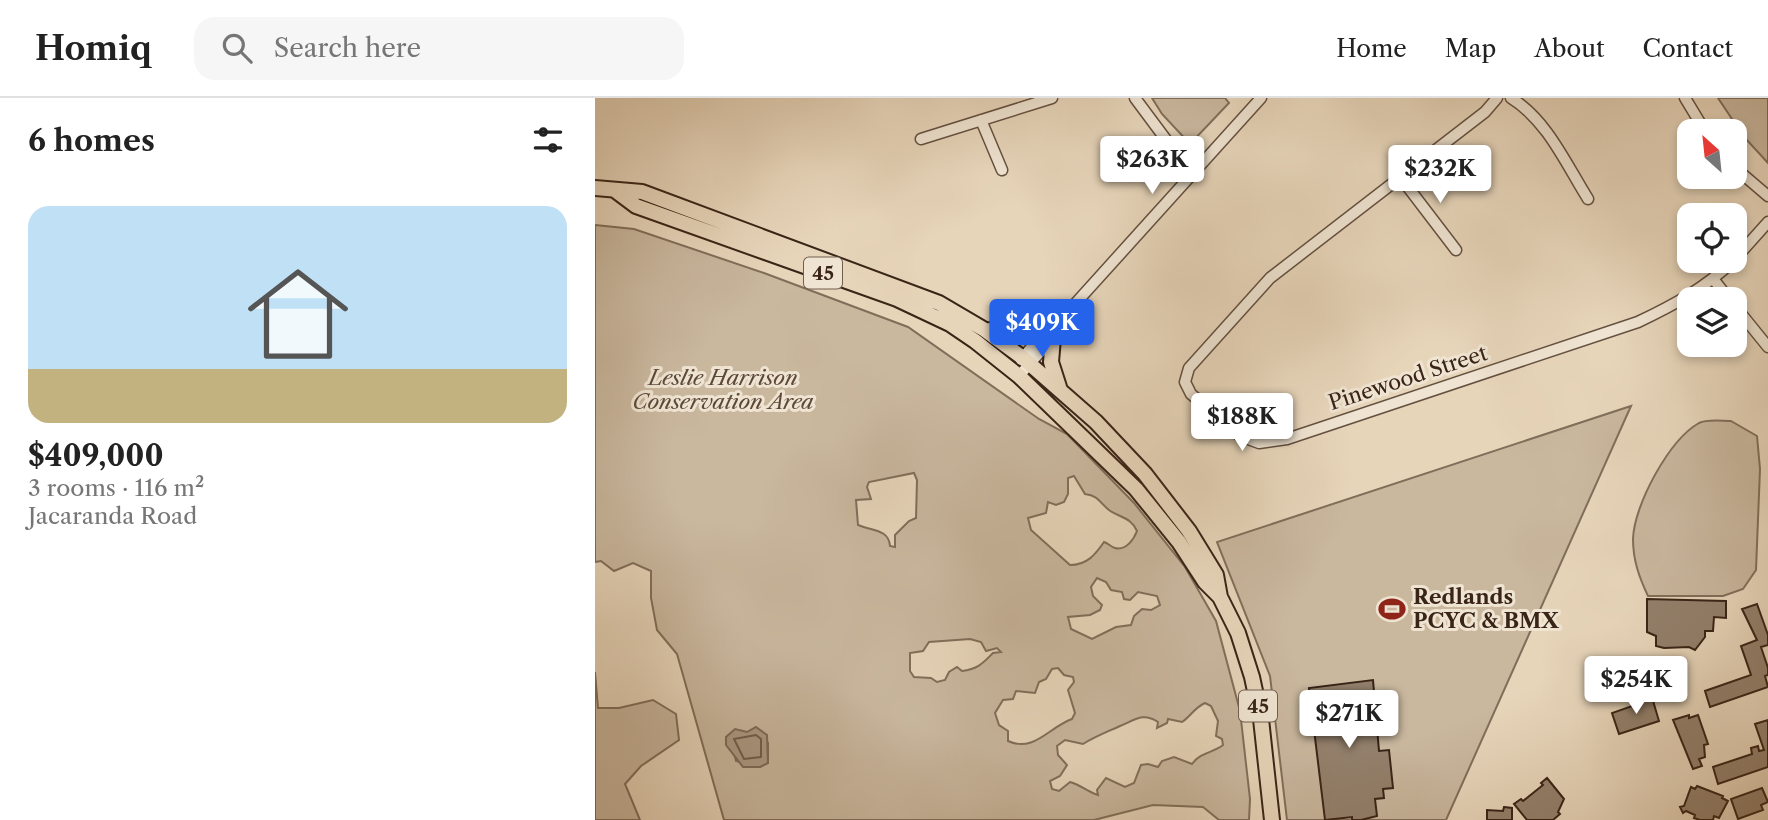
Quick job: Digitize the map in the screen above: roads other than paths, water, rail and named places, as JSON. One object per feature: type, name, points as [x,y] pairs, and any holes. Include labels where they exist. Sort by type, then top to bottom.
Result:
[{"type":"main road","name":"45","points":[[595,188],[642,192],[915,292],[985,330],[1060,389],[1124,452],[1166,502],[1216,575],[1220,597],[1238,633],[1252,677],[1261,719],[1272,820]]},
{"type":"main road","name":"45","points":[[616,191],[636,206],[918,308],[975,341],[1015,374],[1136,489],[1179,542],[1205,582],[1220,597]]},
{"type":"main road","points":[[985,330],[1008,334],[1051,332],[1051,362],[1060,389]]},
{"type":"street","points":[[921,139],[1052,98]]},
{"type":"street","points":[[1135,98],[1167,141],[1197,169]]},
{"type":"street","points":[[1015,374],[1051,332],[1063,326],[1065,315],[1261,98]]},
{"type":"street","name":"Pinewood Street","points":[[1497,98],[1485,112],[1270,278],[1188,368],[1185,382],[1191,394],[1240,436],[1259,443],[1287,439],[1638,322],[1678,303],[1721,273]]},
{"type":"street","points":[[1511,98],[1529,109],[1540,122],[1588,199]]},
{"type":"street","points":[[1685,98],[1698,119]]},
{"type":"street","points":[[981,120],[1002,170]]},
{"type":"street","points":[[1401,178],[1456,250]]},
{"type":"street","points":[[1747,178],[1768,196]]},
{"type":"street","name":"Pinewood Street","points":[[1747,245],[1768,222]]},
{"type":"street","points":[[1714,280],[1720,287]]},
{"type":"street","points":[[1747,321],[1768,347]]},
{"type":"water","points":[[756,727],[767,735],[768,763],[760,767],[743,767],[726,745],[726,737],[735,729],[747,732]]},
{"type":"place","name":"Redlands PCYC & BMX","points":[[1392,609]]},
{"type":"park label","name":"Leslie Harrison Conservation Area","points":[[723,390]]}]
